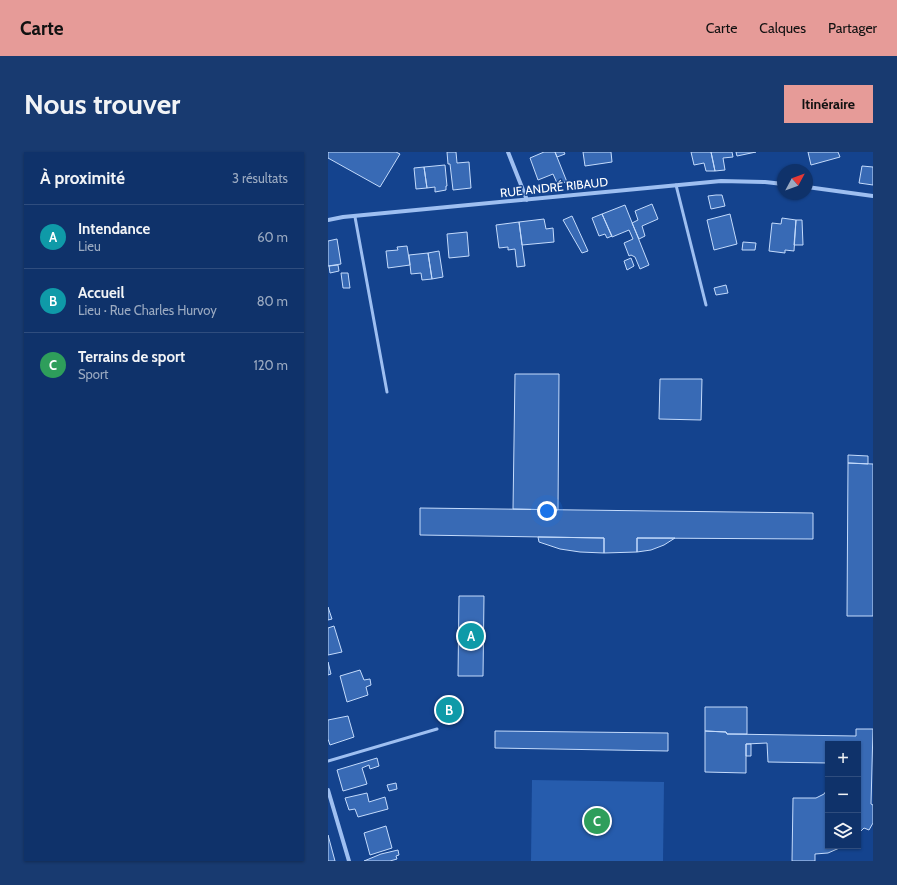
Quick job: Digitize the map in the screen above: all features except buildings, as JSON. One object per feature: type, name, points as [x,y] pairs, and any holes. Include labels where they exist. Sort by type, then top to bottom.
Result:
[{"type":"street","points":[[508,152],[527,200]]},
{"type":"street","name":"RUE ANDRÉ RIBAUD","points":[[328,220],[343,217],[721,181],[777,183]]},
{"type":"street","points":[[813,188],[873,196]]},
{"type":"street","points":[[328,790],[349,861]]},
{"type":"lane","points":[[676,185],[706,305]]},
{"type":"lane","points":[[355,217],[387,392]]},
{"type":"lane","points":[[328,761],[437,729]]},
{"type":"shaded area","points":[[532,780],[664,782],[663,861],[531,861]]},
{"type":"place","name":"Intendance","points":[[471,636]]},
{"type":"place","name":"Accueil","points":[[449,710]]},
{"type":"place","name":"Terrains de sport","points":[[597,821]]}]
